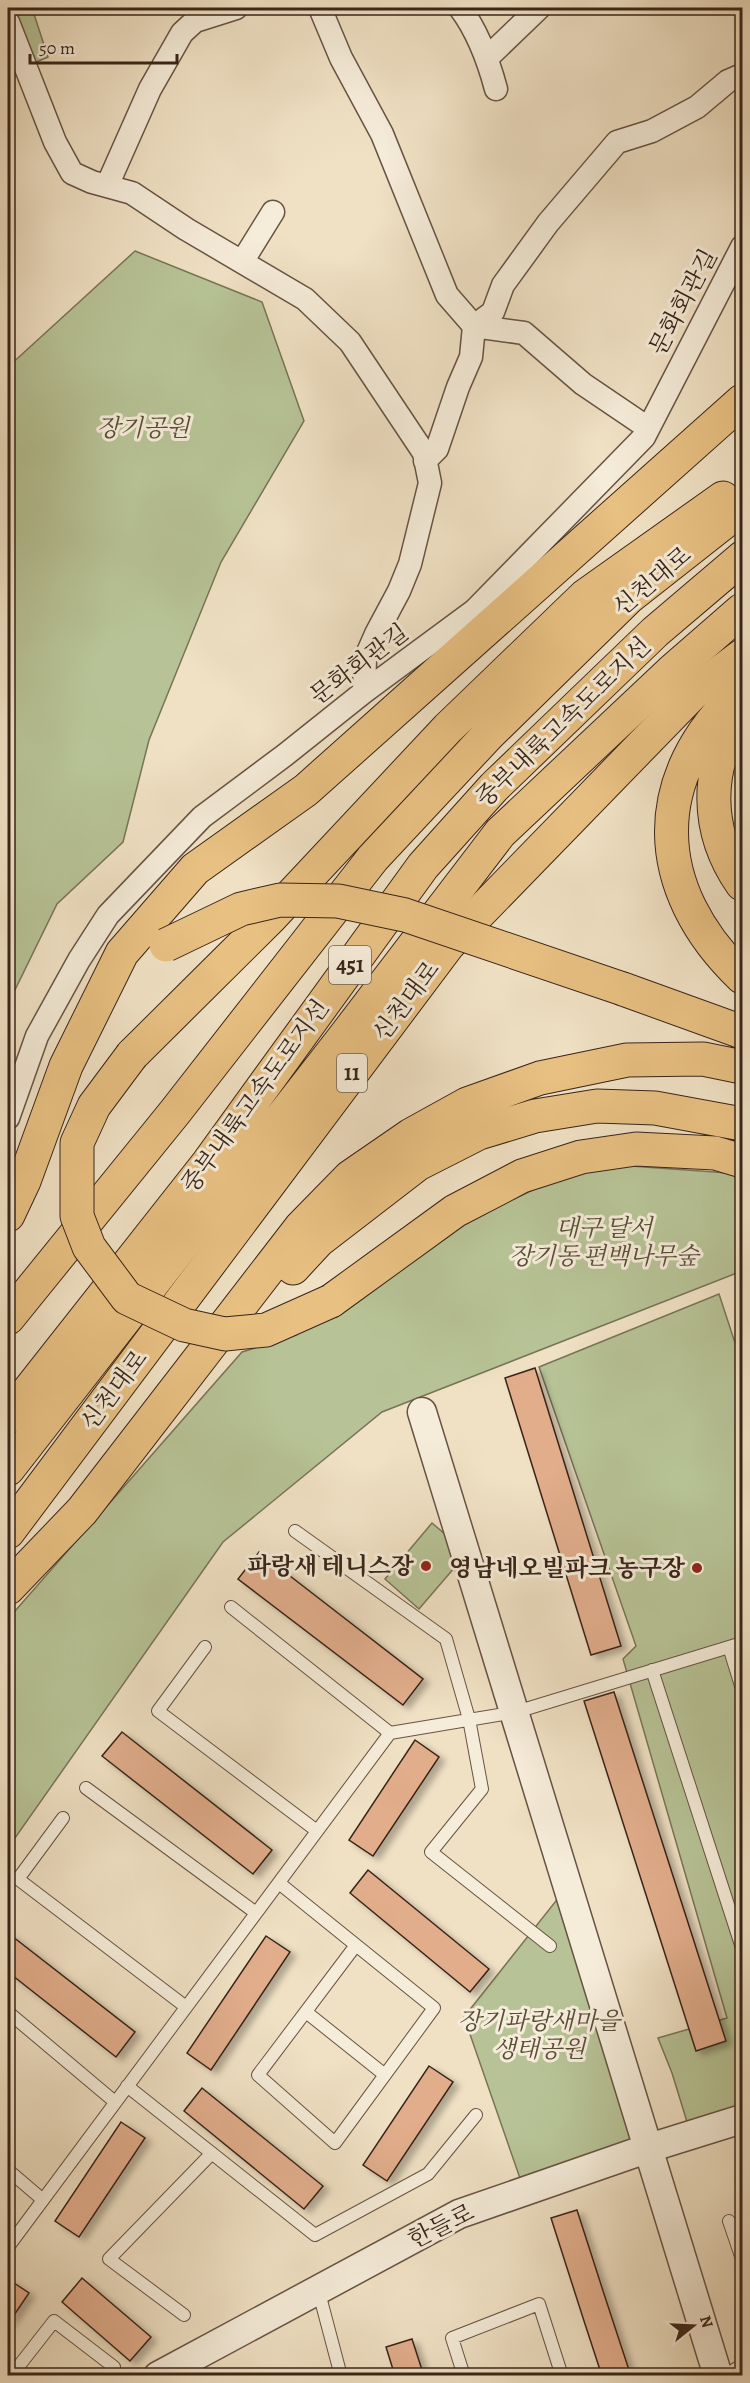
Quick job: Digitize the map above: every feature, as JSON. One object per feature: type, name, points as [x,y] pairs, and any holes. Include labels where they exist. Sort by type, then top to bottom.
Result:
[{"type":"highway","points":[[8,1215],[24,1181],[66,1066],[122,953],[195,869],[306,790],[742,401]]},
{"type":"highway","points":[[742,485],[585,596],[448,728],[271,917],[132,1055],[94,1106],[77,1143],[77,1216],[89,1247],[127,1298],[184,1325],[225,1334],[266,1330],[331,1301],[455,1211],[522,1176],[581,1157],[636,1149],[715,1153],[742,1161]]},
{"type":"highway","name":"신천대로","points":[[8,1318],[176,1112],[373,858],[488,735],[628,597],[742,508]]},
{"type":"highway","name":"중부내륙고속도로지선","points":[[8,1417],[208,1162],[423,866],[494,787],[638,648],[742,558]]},
{"type":"highway","name":"중부내륙고속도로지선","points":[[8,1469],[349,1031],[500,832],[672,670],[742,610]]},
{"type":"highway","name":"신천대로","points":[[8,1532],[448,945],[694,692],[742,656]]},
{"type":"highway","points":[[742,690],[708,727],[694,749],[681,778],[674,807],[671,836],[675,866],[685,899],[695,919],[724,959],[742,976]]},
{"type":"highway","points":[[742,716],[724,746],[715,773],[712,796],[716,826],[723,848],[733,871],[742,884]]},
{"type":"highway","points":[[66,1066],[128,973],[166,945],[241,909],[280,900],[338,901],[405,915],[742,1032]]},
{"type":"highway","points":[[8,1588],[82,1511],[301,1227],[350,1178],[411,1135],[467,1104],[540,1078],[638,1059],[703,1059],[742,1067]]},
{"type":"highway","points":[[166,1402],[318,1241],[418,1164],[479,1133],[535,1116],[597,1106],[655,1108],[742,1124]]},
{"type":"street","points":[[107,186],[150,89],[182,33],[185,17],[195,21],[236,8]]},
{"type":"street","points":[[320,8],[341,58],[382,134],[447,295],[474,326],[524,333],[583,384],[648,428]]},
{"type":"street","points":[[460,8],[472,24],[487,58],[496,89]]},
{"type":"street","points":[[487,58],[539,8]]},
{"type":"street","points":[[8,22],[55,142],[72,173],[132,193],[186,229],[305,299],[351,342],[424,453],[430,483],[410,564],[399,591],[364,659],[364,692]]},
{"type":"street","points":[[425,461],[437,449],[471,357],[474,326],[493,312],[503,285],[548,223],[617,142],[652,131],[697,107],[728,81],[742,75]]},
{"type":"street","points":[[242,262],[273,212]]},
{"type":"street","name":"문화회관길","points":[[8,1118],[37,1036],[79,960],[108,915],[202,817],[475,610],[644,437],[742,247]]},
{"type":"street","points":[[422,1412],[516,1712],[718,2376]]},
{"type":"street","name":"한들로","points":[[158,2376],[459,2214],[648,2148],[742,2119]]},
{"type":"lane","points":[[295,1531],[446,1639],[469,1719],[482,1789],[431,1852],[550,1946]]},
{"type":"lane","points":[[231,1607],[390,1733]]},
{"type":"lane","points":[[8,2247],[390,1733],[516,1712],[742,1643]]},
{"type":"lane","points":[[205,1647],[158,1711],[317,1831]]},
{"type":"lane","points":[[729,1647],[742,1689]]},
{"type":"lane","points":[[652,1670],[742,1948]]},
{"type":"lane","points":[[86,1788],[256,1913]]},
{"type":"lane","points":[[63,1818],[18,1879],[186,2007]]},
{"type":"lane","points":[[279,1883],[356,1945],[434,2008],[335,2143],[258,2075],[356,1945]]},
{"type":"lane","points":[[8,2012],[115,2102]]},
{"type":"lane","points":[[306,2012],[385,2075]]},
{"type":"lane","points":[[127,2086],[315,2235],[428,2174],[476,2115]]},
{"type":"lane","points":[[184,2314],[110,2259],[212,2153]]},
{"type":"lane","points":[[8,2170],[43,2200]]},
{"type":"lane","points":[[729,2221],[742,2259]]},
{"type":"lane","points":[[318,2289],[341,2376]]},
{"type":"lane","points":[[464,2376],[452,2338],[539,2304],[562,2376]]},
{"type":"lane","points":[[12,2376],[54,2321],[114,2367]]},
{"type":"lane","points":[[724,2376],[742,2365]]},
{"type":"green space","points":[[8,8],[32,8],[48,57],[8,74]]},
{"type":"green space","name":"장기공원","points":[[135,251],[262,302],[304,421],[221,562],[149,740],[123,842],[57,904],[13,994],[8,1015],[8,367]]},
{"type":"green space","name":"대구 달서 장기동 편백나무숲","points":[[589,1163],[742,1174],[742,1271],[382,1412],[223,1542],[8,1848],[8,1619],[242,1352],[296,1335],[441,1234]]},
{"type":"green space","points":[[719,1294],[742,1364],[742,2107],[688,2125],[672,2073],[658,2038],[727,2018],[623,1659],[636,1646],[539,1367]]},
{"type":"green space","name":"파랑새 테니스장","points":[[432,1523],[467,1553],[419,1609],[385,1579]]},
{"type":"green space","name":"장기파랑새마을 생태공원","points":[[563,1892],[638,2140],[522,2184],[464,2017]]},
{"type":"building","points":[[535,1368],[621,1646],[591,1655],[505,1378]]},
{"type":"building","points":[[259,1552],[423,1679],[403,1705],[238,1579]]},
{"type":"building","points":[[614,1692],[726,2041],[696,2051],[584,1701]]},
{"type":"building","points":[[122,1732],[272,1850],[253,1874],[102,1756]]},
{"type":"building","points":[[415,1740],[439,1757],[373,1856],[349,1840]]},
{"type":"building","points":[[368,1870],[489,1969],[470,1992],[350,1893]]},
{"type":"building","points":[[8,1933],[135,2032],[116,2057],[8,1972]]},
{"type":"building","points":[[266,1936],[290,1952],[211,2070],[187,2053]]},
{"type":"building","points":[[429,2066],[453,2082],[387,2181],[363,2165]]},
{"type":"building","points":[[202,2088],[323,2186],[304,2209],[184,2111]]},
{"type":"building","points":[[121,2122],[145,2138],[79,2237],[55,2221]]},
{"type":"building","points":[[577,2210],[631,2376],[602,2376],[585,2324],[551,2218]]},
{"type":"building","points":[[82,2278],[151,2337],[130,2361],[62,2302]]},
{"type":"building","points":[[8,2279],[29,2293],[8,2324]]},
{"type":"building","points":[[412,2339],[424,2376],[395,2376],[386,2347]]},
{"type":"place","name":"파랑새 테니스장","points":[[426,1566]]},
{"type":"place","name":"영남네오빌파크 농구장","points":[[697,1568]]}]
